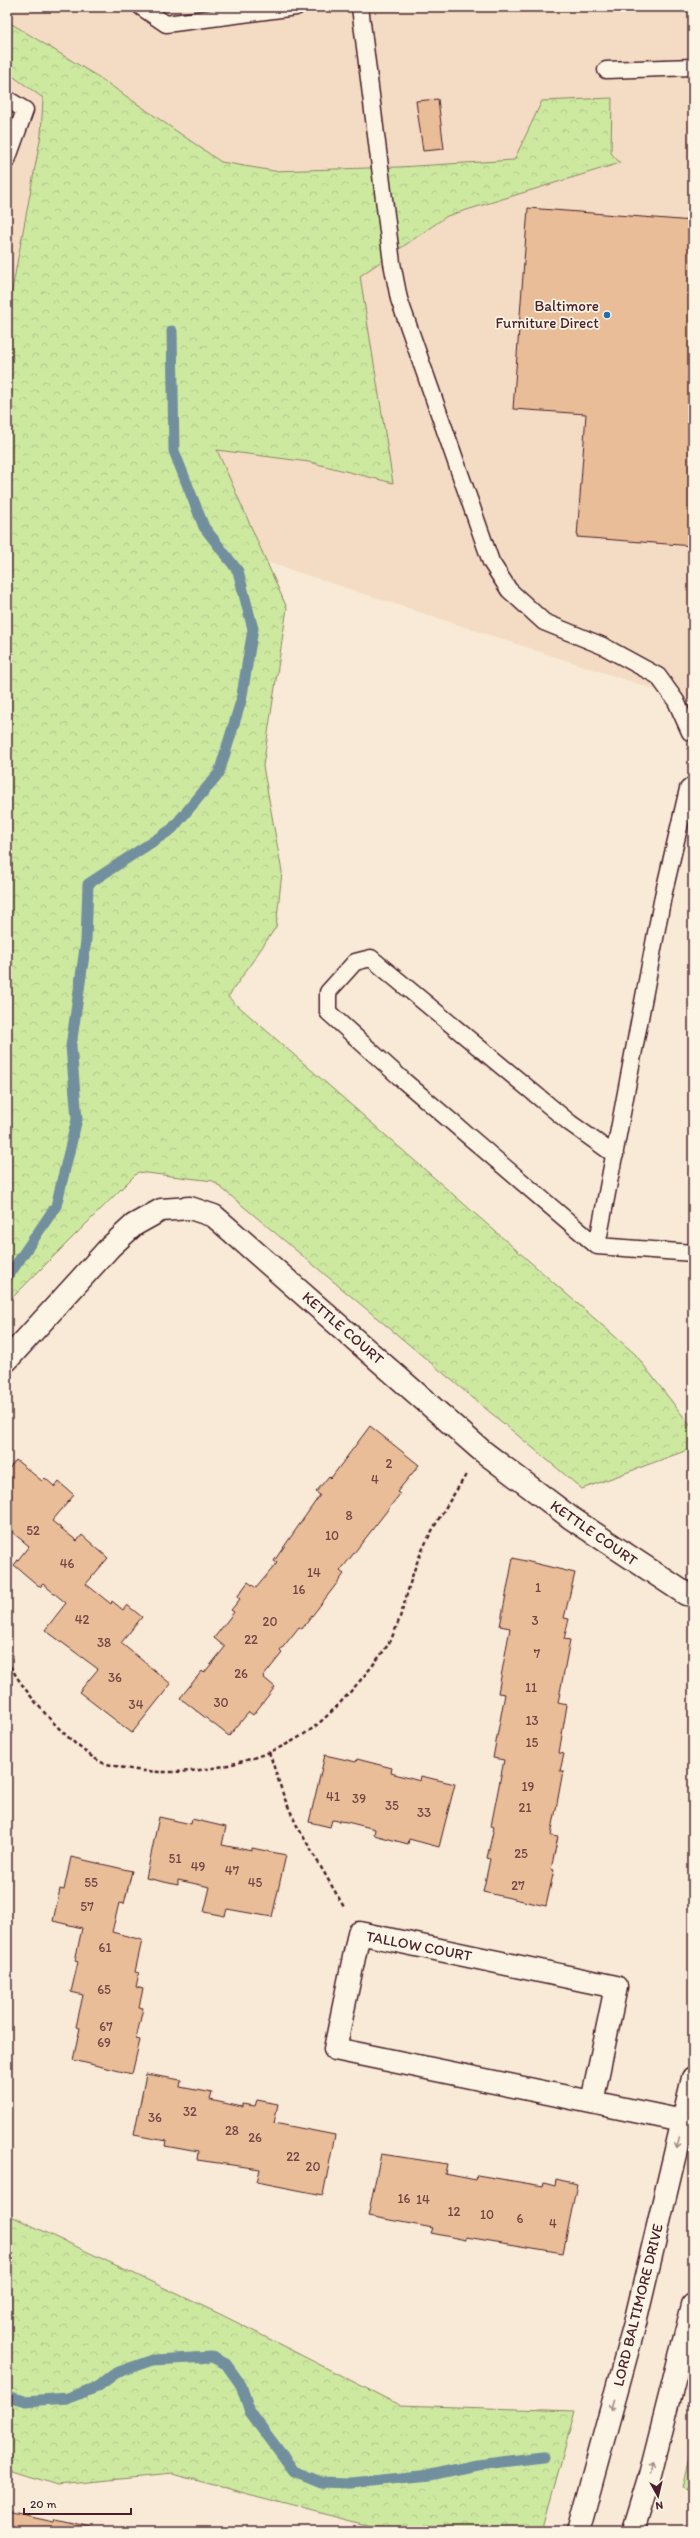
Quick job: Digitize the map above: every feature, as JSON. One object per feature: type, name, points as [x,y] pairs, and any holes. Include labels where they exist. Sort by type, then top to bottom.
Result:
[{"type":"street","name":"KETTLE COURT","points":[[7,1360],[110,1246],[134,1224],[161,1210],[190,1208],[214,1216],[481,1450],[571,1518],[686,1594],[693,1595]]},
{"type":"street","name":"TALLOW COURT","points":[[592,2102],[616,1987],[359,1933],[336,2049],[683,2121]]},
{"type":"street","name":"LORD BALTIMORE DRIVE","points":[[578,2531],[635,2323],[693,2078]]},
{"type":"street","points":[[633,2531],[650,2475],[693,2305]]},
{"type":"lane","points":[[141,7],[166,24],[296,7]]},
{"type":"lane","points":[[360,7],[392,263],[399,299],[491,562],[510,590],[544,622],[603,646],[658,676],[676,701],[690,732]]},
{"type":"lane","points":[[606,70],[693,67]]},
{"type":"lane","points":[[7,99],[25,110],[7,160]]},
{"type":"lane","points":[[597,1246],[663,896],[688,789],[693,785]]},
{"type":"lane","points":[[614,1154],[570,1123],[371,958],[355,962],[328,992],[328,1012],[597,1246],[693,1253]]},
{"type":"path","points":[[7,1660],[39,1705],[61,1730],[101,1762],[140,1772],[183,1772],[230,1764],[269,1752],[313,1728],[354,1688],[386,1648],[401,1612],[416,1564],[436,1525],[481,1450]]},
{"type":"path","points":[[269,1752],[284,1797],[296,1824],[359,1933]]},
{"type":"shaded area","points":[[7,7],[693,7],[693,702],[42,488],[7,511]]},
{"type":"green space","points":[[7,21],[100,78],[221,162],[274,171],[399,167],[514,160],[542,101],[612,98],[611,153],[620,163],[447,216],[360,276],[393,483],[309,462],[217,450],[287,608],[263,766],[282,872],[276,927],[228,997],[635,1354],[693,1429],[693,1448],[582,1489],[213,1181],[138,1172],[7,1303],[7,317],[41,135],[43,98],[7,72]]},
{"type":"green space","points":[[7,2214],[224,2316],[399,2405],[575,2411],[542,2531],[421,2531],[366,2525],[172,2474],[57,2485],[7,2469]]},
{"type":"green space","points":[[693,2441],[693,2492],[682,2487]]},
{"type":"building","points":[[438,99],[444,149],[423,151],[416,101]]},
{"type":"building","name":"Baltimore Furniture Direct","points":[[528,208],[693,221],[693,546],[577,537],[586,414],[513,409]]},
{"type":"building","points":[[370,1426],[419,1465],[397,1492],[400,1494],[340,1571],[344,1574],[302,1629],[299,1627],[280,1651],[282,1653],[263,1677],[275,1687],[253,1715],[249,1712],[229,1736],[180,1698],[202,1671],[204,1673],[225,1647],[214,1638],[234,1612],[231,1610],[240,1599],[237,1597],[248,1582],[256,1588],[277,1563],[274,1561],[320,1495],[316,1492],[329,1476],[331,1478]]},
{"type":"building","points":[[16,1460],[42,1481],[45,1478],[55,1487],[59,1482],[74,1495],[52,1521],[77,1541],[82,1535],[108,1558],[86,1584],[111,1604],[112,1601],[123,1610],[127,1605],[142,1617],[121,1643],[171,1684],[132,1733],[79,1692],[98,1669],[45,1630],[66,1603],[43,1584],[40,1587],[14,1565],[29,1546],[7,1528],[7,1471]]},
{"type":"building","points":[[513,1558],[575,1573],[564,1618],[569,1619],[564,1639],[570,1640],[558,1703],[567,1705],[559,1753],[564,1754],[560,1771],[563,1771],[551,1836],[558,1837],[551,1869],[554,1870],[546,1906],[483,1892],[490,1859],[487,1858],[494,1827],[491,1826],[504,1760],[493,1758],[505,1694],[498,1693],[510,1628],[500,1626]]},
{"type":"building","points":[[325,1755],[356,1762],[357,1759],[392,1768],[391,1773],[420,1781],[421,1776],[455,1784],[439,1847],[409,1839],[408,1844],[374,1835],[375,1829],[347,1822],[332,1820],[330,1827],[309,1822]]},
{"type":"building","points":[[159,1817],[191,1824],[192,1819],[226,1827],[222,1845],[252,1851],[252,1848],[286,1855],[272,1917],[227,1909],[225,1916],[204,1912],[210,1887],[178,1880],[178,1885],[146,1878]]},
{"type":"building","points":[[71,1857],[132,1871],[124,1904],[119,1903],[112,1932],[142,1940],[135,1972],[139,1973],[136,1987],[143,1989],[139,2007],[143,2008],[136,2039],[140,2040],[132,2074],[73,2060],[80,2028],[76,2027],[83,1995],[71,1992],[78,1962],[75,1961],[82,1928],[53,1921],[60,1889],[64,1890]]},
{"type":"building","points":[[146,2074],[181,2080],[180,2087],[212,2093],[210,2100],[242,2107],[242,2104],[255,2106],[257,2100],[278,2104],[274,2123],[335,2135],[323,2195],[257,2182],[260,2169],[197,2160],[198,2152],[165,2146],[166,2141],[134,2135]]},
{"type":"building","points":[[381,2154],[447,2164],[445,2174],[476,2180],[477,2175],[543,2186],[544,2183],[555,2186],[556,2179],[577,2184],[563,2253],[466,2237],[466,2240],[431,2233],[433,2228],[368,2216]]},
{"type":"building","points":[[7,2512],[54,2522],[55,2519],[91,2527],[90,2531],[7,2531]]},
{"type":"waterway","points":[[7,1278],[56,1206],[77,1119],[71,1046],[86,941],[88,884],[172,829],[219,773],[241,701],[253,629],[238,571],[204,527],[174,451],[172,331]]},
{"type":"waterway","points":[[7,2396],[25,2401],[68,2398],[97,2387],[116,2373],[153,2360],[212,2357],[226,2364],[241,2385],[250,2412],[294,2471],[321,2482],[351,2483],[430,2475],[477,2465],[543,2457]]},
{"type":"place","name":"Baltimore Furniture Direct","points":[[607,315]]}]
